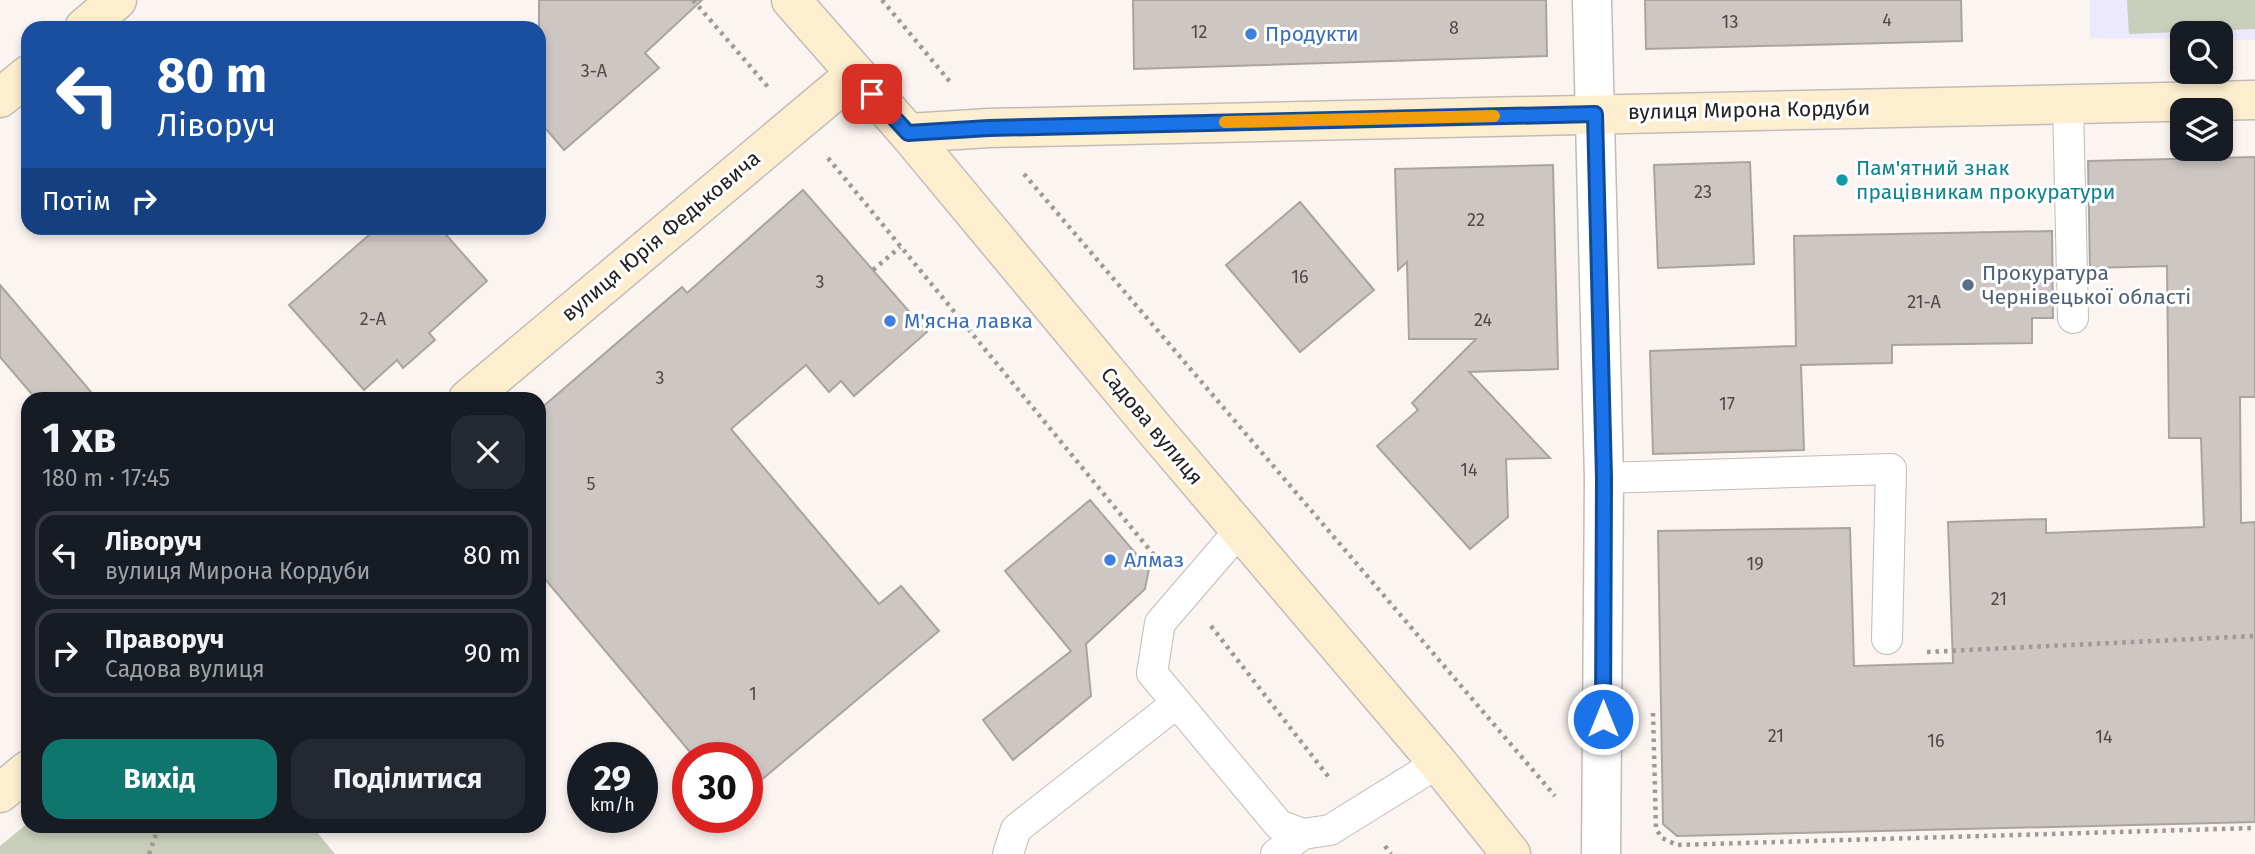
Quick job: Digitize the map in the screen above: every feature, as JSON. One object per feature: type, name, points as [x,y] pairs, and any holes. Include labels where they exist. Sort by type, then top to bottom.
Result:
[{"type":"street","points":[[92,21],[117,0]]},
{"type":"street","name":"Садова вулиця","points":[[791,0],[908,133],[1438,763],[1511,854]]},
{"type":"street","points":[[1592,0],[1604,478],[1602,853]]},
{"type":"street","name":"вулиця Юрія Федьковича","points":[[476,392],[855,74]]},
{"type":"street","points":[[0,98],[21,81]]},
{"type":"street","name":"вулиця Мирона Кордуби","points":[[908,133],[989,128],[2255,100]]},
{"type":"lane","points":[[2068,104],[2073,318]]},
{"type":"lane","points":[[1604,478],[1891,469],[1887,639]]},
{"type":"lane","points":[[1240,530],[1160,623],[1152,673],[1279,825],[1303,834]]},
{"type":"lane","points":[[1009,854],[1016,829],[1177,703]]},
{"type":"lane","points":[[1276,854],[1303,834],[1330,830],[1438,763]]},
{"type":"path","points":[[693,0],[798,121],[1185,593],[1391,854]]},
{"type":"path","points":[[882,0],[1033,185],[1602,853]]},
{"type":"path","points":[[873,270],[900,247]]},
{"type":"path","points":[[1887,639],[1918,653],[2255,636]]},
{"type":"path","points":[[1653,707],[1656,829],[1662,838],[1677,845],[2255,828]]},
{"type":"path","points":[[149,854],[156,833]]},
{"type":"shaded area","points":[[2090,0],[2255,0],[2255,40],[2233,40],[2233,21],[2170,21],[2170,39],[2090,38]]},
{"type":"green space","points":[[2127,0],[2255,0],[2255,29],[2233,30],[2233,21],[2170,21],[2170,32],[2129,34]]},
{"type":"green space","points":[[21,829],[21,833],[318,833],[335,854],[0,854],[0,846]]},
{"type":"building","points":[[539,0],[702,0],[645,53],[659,68],[564,150],[546,129],[546,21],[539,21]]},
{"type":"building","points":[[1133,0],[1546,0],[1547,56],[1134,69]]},
{"type":"building","points":[[1645,0],[1961,0],[1962,41],[1646,49]]},
{"type":"building","points":[[2255,157],[2255,397],[2240,397],[2241,523],[2255,522],[2255,822],[1677,836],[1663,824],[1658,531],[1850,528],[1854,666],[1953,663],[1948,522],[2046,519],[2046,533],[2204,527],[2201,438],[2169,438],[2167,266],[2090,268],[2088,161],[2233,161],[2233,158]]},
{"type":"building","points":[[1750,162],[1754,264],[1658,268],[1654,165]]},
{"type":"building","points":[[1553,165],[1558,369],[1469,372],[1550,458],[1506,459],[1508,517],[1470,549],[1377,446],[1418,410],[1412,403],[1476,339],[1409,339],[1407,262],[1398,270],[1395,169]]},
{"type":"building","points":[[803,190],[927,332],[854,396],[841,381],[829,392],[806,365],[731,429],[879,604],[901,586],[939,631],[763,779],[763,742],[682,742],[546,580],[546,404],[682,287],[687,293]]},
{"type":"building","points":[[1300,202],[1374,290],[1300,352],[1226,265]]},
{"type":"building","points":[[2052,231],[2053,318],[2032,318],[2032,343],[1892,345],[1892,363],[1801,365],[1804,450],[1653,454],[1650,351],[1796,346],[1794,236]]},
{"type":"building","points":[[369,235],[446,235],[487,281],[429,333],[435,340],[403,368],[397,360],[364,390],[289,305]]},
{"type":"building","points":[[0,285],[91,392],[30,392],[0,357]]},
{"type":"building","points":[[1090,500],[1149,569],[1145,589],[1086,644],[1091,696],[1013,760],[983,720],[1071,651],[1005,571]]},
{"type":"slow traffic","points":[[1225,122],[1494,116]]},
{"type":"place","name":"Продукти","points":[[1251,34]]},
{"type":"place","name":"Пам'ятний знак працівникам прокуратури","points":[[1842,180]]},
{"type":"place","name":"Прокуратура Чернівецької області","points":[[1968,285]]},
{"type":"place","name":"М'ясна лавка","points":[[890,321]]},
{"type":"place","name":"Алмаз","points":[[1110,560]]},
{"type":"route","points":[[872,94],[908,133],[989,128],[1595,114],[1604,478],[1603,719]]}]
